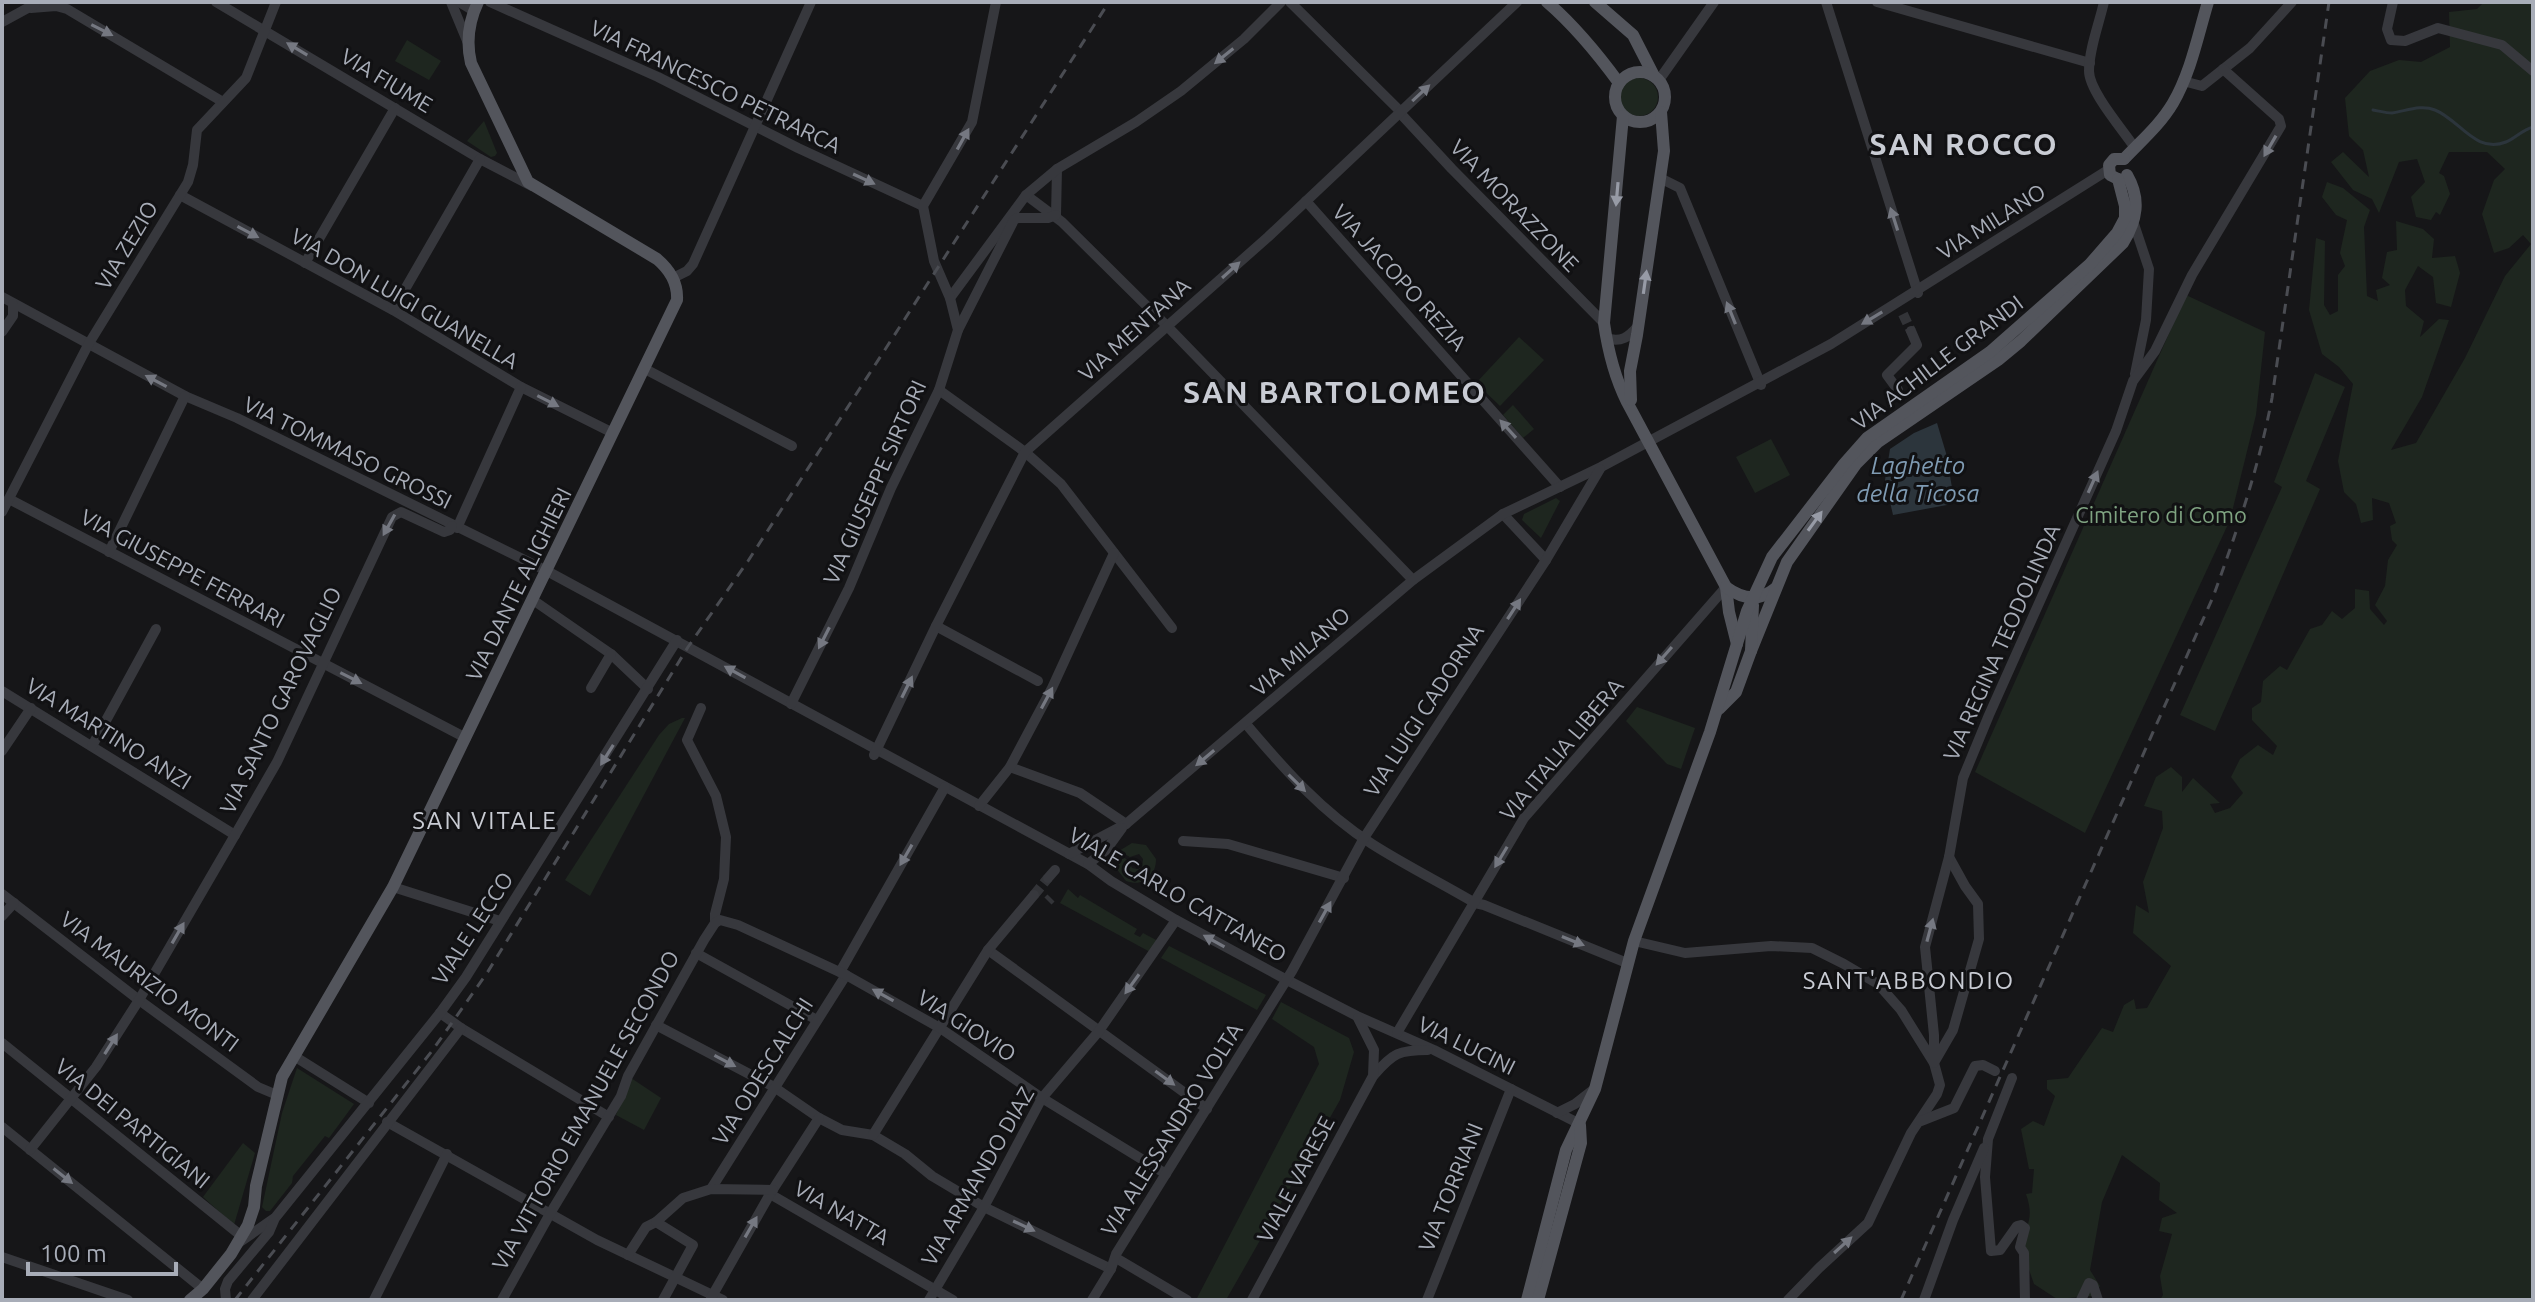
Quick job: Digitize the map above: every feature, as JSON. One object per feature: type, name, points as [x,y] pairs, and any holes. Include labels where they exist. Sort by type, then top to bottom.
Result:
[{"type":"main road","points":[[1547,2],[1569,21],[1619,83]]},
{"type":"main road","points":[[1595,2],[1633,35],[1666,95],[1661,112],[1664,135],[1660,178],[1629,387],[1634,415]]},
{"type":"main road","points":[[2124,159],[2156,127],[2174,101],[2208,2]]},
{"type":"main road","points":[[476,6],[468,43],[474,70],[528,182],[657,259],[673,278]]},
{"type":"main road","points":[[1656,78],[1639,72],[1631,74],[1619,83],[1615,97],[1619,111],[1630,121],[1647,122],[1661,112]]},
{"type":"main road","points":[[1623,116],[1604,323],[1606,338],[1616,379],[1726,587],[1737,644]]},
{"type":"main road","points":[[2114,174],[2129,167],[2124,159],[2112,160],[2114,174],[2137,200],[2134,224]]},
{"type":"main road","name":"VIA ACHILLE GRANDI","points":[[1718,710],[1752,598],[1783,541],[1860,445],[1990,352],[2104,249],[2125,218],[2125,206],[2114,174]]},
{"type":"main road","name":"VIA ACHILLE GRANDI","points":[[1751,651],[1796,548],[1867,451],[2021,341],[2118,248],[2134,224]]},
{"type":"main road","name":"VIA DANTE ALIGHIERI","points":[[190,1300],[203,1289],[238,1239],[253,1210],[282,1077],[393,887],[466,738],[677,300],[673,278]]},
{"type":"main road","points":[[1726,587],[1736,595],[1752,598],[1776,588]]},
{"type":"main road","points":[[1527,1300],[1566,1150],[1595,1089],[1634,941],[1718,710],[1736,692],[1751,651],[1752,598]]},
{"type":"main road","points":[[1538,1300],[1581,1143],[1580,1124]]},
{"type":"street","name":"VIA FIUME","points":[[216,2],[519,182],[533,187]]},
{"type":"street","name":"VIA ZEZIO","points":[[2,512],[88,345],[180,195],[192,170],[197,130],[246,78],[276,2]]},
{"type":"street","points":[[451,2],[468,43]]},
{"type":"street","points":[[459,2],[476,6]]},
{"type":"street","name":"VIA FRANCESCO PETRARCA","points":[[490,2],[658,77],[923,206]]},
{"type":"street","points":[[673,278],[693,264],[811,2]]},
{"type":"street","points":[[958,330],[950,298],[937,270],[923,206],[972,122],[996,2]]},
{"type":"street","points":[[950,298],[1026,195],[1057,169],[1181,91],[1244,39],[1281,2]]},
{"type":"street","name":"VIA MORAZZONE","points":[[1290,2],[1604,323]]},
{"type":"street","name":"VIA MENTANA","points":[[875,754],[1025,452],[1306,201],[1517,2]]},
{"type":"street","points":[[1656,78],[1714,2]]},
{"type":"street","points":[[1826,2],[1918,292]]},
{"type":"street","points":[[1877,2],[2090,63]]},
{"type":"street","points":[[2104,2],[2089,77],[2135,148]]},
{"type":"street","points":[[2183,81],[2202,86],[2250,48],[2292,2]]},
{"type":"street","points":[[2393,2],[2387,29],[2391,40],[2405,41],[2438,28],[2502,45],[2533,71]]},
{"type":"street","points":[[2,22],[34,5],[67,9],[223,102]]},
{"type":"street","name":"VIA REGINA TEODOLINDA","points":[[1919,1122],[1931,1106],[1940,1085],[1934,1063],[1925,947],[1949,857],[1963,778],[2116,431],[2133,381],[2155,351],[2192,275],[2281,126],[2279,119],[2223,69]]},
{"type":"street","points":[[305,263],[395,108]]},
{"type":"street","points":[[393,310],[485,162],[503,164],[517,159]]},
{"type":"street","points":[[1056,215],[1057,169]]},
{"type":"street","name":"VIA MILANO","points":[[1088,864],[1103,852],[1126,824],[1413,580],[1503,514],[1760,384],[2114,174]]},
{"type":"street","points":[[1660,178],[1680,188],[1760,384]]},
{"type":"street","name":"VIA DON LUIGI GUANELLA","points":[[180,195],[393,310],[521,387],[613,433]]},
{"type":"street","points":[[1026,195],[1056,215],[1413,580]]},
{"type":"street","name":"VIA JACOPO REZIA","points":[[1306,201],[1560,487]]},
{"type":"street","name":"VIA GIUSEPPE SIRTORI","points":[[791,704],[849,588],[891,488],[939,390],[958,330],[1014,220],[1056,215]]},
{"type":"street","points":[[2133,381],[2146,320],[2149,269],[2134,224]]},
{"type":"street","name":"VIA TOMMASO GROSSI","points":[[2,297],[185,396],[237,418],[547,571],[791,704]]},
{"type":"street","points":[[1898,303],[1903,314]]},
{"type":"street","points":[[2,332],[13,316],[13,304]]},
{"type":"street","points":[[1606,338],[1624,339],[1638,326]]},
{"type":"street","points":[[1898,390],[1887,375],[1917,345],[1911,331]]},
{"type":"street","points":[[645,369],[792,446]]},
{"type":"street","points":[[454,527],[521,387]]},
{"type":"street","points":[[939,390],[1025,452],[1061,484],[1172,628]]},
{"type":"street","points":[[109,552],[185,396]]},
{"type":"street","name":"VIA LUIGI CADORNA","points":[[1287,980],[1364,838],[1546,560],[1601,467]]},
{"type":"street","name":"VIA GIUSEPPE FERRARI","points":[[9,499],[466,738]]},
{"type":"street","name":"VIA SANTO GAROVAGLIO","points":[[30,1150],[96,1067],[139,1000],[277,762],[392,517],[401,512],[444,532],[454,527]]},
{"type":"street","points":[[1503,514],[1546,560]]},
{"type":"street","points":[[979,806],[1010,767],[1052,688],[1114,553]]},
{"type":"street","name":"VIA ITALIA LIBERA","points":[[1397,1033],[1524,818],[1726,587]]},
{"type":"street","points":[[533,600],[611,654],[648,689]]},
{"type":"street","points":[[936,626],[1038,681]]},
{"type":"street","points":[[92,746],[156,629]]},
{"type":"street","name":"VIALE LECCO","points":[[275,1218],[466,977],[677,640]]},
{"type":"street","points":[[591,688],[611,654]]},
{"type":"street","name":"VIA MARTINO ANZI","points":[[2,691],[235,835]]},
{"type":"street","name":"VIALE CARLO CATTANEO","points":[[791,704],[875,754],[945,787],[1088,864],[1176,920],[1357,1016]]},
{"type":"street","points":[[2,751],[31,708]]},
{"type":"street","points":[[701,708],[687,740],[716,796],[726,837],[724,879],[715,923]]},
{"type":"street","points":[[1246,724],[1296,783],[1364,838],[1475,903],[1627,963]]},
{"type":"street","points":[[1010,767],[1080,793],[1126,824]]},
{"type":"street","name":"VIA ODESCALCHI","points":[[711,1189],[817,1020],[945,787]]},
{"type":"street","name":"VIA MILANO","points":[[1069,854],[1126,824]]},
{"type":"street","points":[[1187,841],[1228,844],[1344,878]]},
{"type":"street","points":[[1103,852],[1111,881]]},
{"type":"street","points":[[1634,941],[1685,953],[1771,946],[1812,948],[1878,984],[1901,1010],[1934,1063],[1953,1030],[1979,939],[1978,904],[1949,857]]},
{"type":"street","points":[[393,887],[500,921]]},
{"type":"street","name":"VIA MAURIZIO MONTI","points":[[2,894],[258,1087],[277,1095]]},
{"type":"street","points":[[873,1135],[988,950],[1034,895]]},
{"type":"street","points":[[2,916],[14,903]]},
{"type":"street","name":"VIA GIOVIO","points":[[715,923],[726,920],[843,973],[940,1028],[1042,1098],[1166,1174]]},
{"type":"street","name":"VIA ARMANDO DIAZ","points":[[929,1300],[984,1207],[1042,1098],[1099,1031],[1176,920]]},
{"type":"street","name":"VIA VITTORIO EMANUELE SECONDO","points":[[502,1300],[609,1117],[656,1025],[715,923]]},
{"type":"street","points":[[988,950],[1207,1109]]},
{"type":"street","points":[[696,953],[817,1020]]},
{"type":"street","name":"VIA ALESSANDRO VOLTA","points":[[1092,1300],[1114,1264],[1116,1254],[1287,980]]},
{"type":"street","points":[[440,1013],[609,1117]]},
{"type":"street","points":[[1357,1016],[1374,1050],[1373,1076]]},
{"type":"street","name":"VIA LUCINI","points":[[1357,1016],[1434,1050],[1580,1124]]},
{"type":"street","points":[[656,1025],[774,1087],[842,1130],[873,1135],[984,1207],[1187,1300]]},
{"type":"street","points":[[254,1299],[461,1028]]},
{"type":"street","name":"VIA DEI PARTIGIANI","points":[[2,1043],[238,1239]]},
{"type":"street","name":"VIALE VARESE","points":[[1252,1300],[1373,1076],[1391,1055],[1411,1050],[1434,1050]]},
{"type":"street","points":[[294,1056],[369,1103]]},
{"type":"street","points":[[1788,1300],[1868,1223],[1919,1122],[1954,1108],[1975,1066],[1990,1068]]},
{"type":"street","points":[[1924,1300],[1953,1220],[2012,1078]]},
{"type":"street","name":"VIA TORRIANI","points":[[1427,1300],[1511,1089]]},
{"type":"street","points":[[1557,1113],[1595,1089]]},
{"type":"street","points":[[387,1122],[597,1240],[715,1298],[771,1192],[819,1118]]},
{"type":"street","points":[[2,1127],[203,1289]]},
{"type":"street","points":[[1988,1139],[1985,1177],[1989,1245],[1991,1251],[2000,1250],[2017,1226],[2025,1228],[2020,1247],[2024,1253],[2025,1300]]},
{"type":"street","points":[[374,1300],[447,1154]]},
{"type":"street","points":[[628,1255],[646,1227],[683,1198],[711,1189]]},
{"type":"street","name":"VIA NATTA","points":[[711,1189],[771,1192],[953,1300]]},
{"type":"street","points":[[238,1239],[275,1218]]},
{"type":"street","points":[[225,1300],[228,1281],[269,1232],[275,1218]]},
{"type":"street","points":[[656,1222],[693,1245],[663,1300]]},
{"type":"street","points":[[2,1257],[128,1300]]},
{"type":"street","points":[[2081,1300],[2089,1283],[2093,1285],[2098,1300]]},
{"type":"green space","points":[[2484,2],[2533,2],[2533,1300],[2160,1300],[2163,1295],[2160,1276],[2172,1234],[2159,1231],[2162,1218],[2177,1213],[2159,1200],[2160,1183],[2122,1155],[2102,1202],[2090,1270],[2100,1286],[2092,1296],[2057,1299],[2034,1284],[2025,1255],[2030,1216],[2026,1194],[2032,1193],[2034,1169],[2029,1169],[2021,1129],[2033,1121],[2044,1126],[2055,1096],[2047,1089],[2047,1080],[2068,1078],[2102,1028],[2113,1032],[2124,1005],[2134,999],[2136,1009],[2147,1008],[2171,966],[2133,933],[2136,905],[2149,913],[2143,882],[2163,828],[2162,811],[2144,806],[2156,777],[2171,767],[2182,777],[2182,792],[2193,778],[2220,803],[2210,804],[2215,813],[2230,808],[2243,793],[2231,777],[2240,759],[2258,745],[2273,755],[2277,746],[2252,720],[2252,708],[2261,702],[2263,681],[2280,666],[2287,670],[2310,629],[2322,625],[2332,611],[2342,619],[2355,608],[2355,589],[2369,591],[2370,609],[2384,625],[2387,621],[2375,605],[2385,586],[2388,560],[2397,545],[2392,540],[2390,526],[2396,523],[2389,503],[2372,498],[2373,520],[2361,523],[2356,504],[2344,492],[2338,461],[2353,384],[2339,367],[2322,354],[2309,310],[2316,238],[2325,241],[2324,305],[2330,315],[2338,311],[2338,275],[2345,266],[2340,253],[2347,220],[2336,215],[2322,197],[2327,182],[2343,188],[2370,210],[2364,227],[2367,296],[2378,301],[2376,290],[2390,285],[2382,278],[2387,252],[2397,250],[2396,221],[2423,229],[2434,239],[2432,258],[2455,256],[2460,273],[2451,307],[2436,303],[2433,277],[2418,266],[2405,290],[2406,306],[2424,321],[2420,337],[2439,319],[2449,320],[2422,397],[2391,450],[2416,443],[2465,358],[2505,276],[2531,244],[2523,235],[2509,248],[2494,253],[2482,214],[2494,180],[2505,169],[2487,152],[2449,152],[2439,173],[2444,176],[2450,194],[2440,215],[2436,212],[2431,220],[2416,217],[2411,197],[2425,182],[2417,159],[2399,162],[2379,213],[2372,199],[2353,190],[2331,162],[2343,152],[2369,177],[2363,150],[2349,136],[2345,98],[2370,71],[2399,60],[2421,62],[2450,47],[2449,12],[2477,9]]},
{"type":"green space","points":[[407,40],[441,61],[429,80],[395,61]]},
{"type":"green space","points":[[1639,78],[1653,83],[1658,97],[1653,111],[1639,116],[1625,111],[1620,97],[1625,83]]},
{"type":"green space","points":[[484,121],[497,153],[495,156],[491,157],[467,141]]},
{"type":"green space","name":"Cimitero di Como","points":[[2186,295],[2265,332],[2256,415],[2230,520],[2085,833],[1975,772]]},
{"type":"green space","points":[[1519,337],[1544,360],[1500,406],[1476,383]]},
{"type":"green space","points":[[2315,373],[2345,387],[2306,481],[2320,489],[2215,731],[2180,715],[2282,487],[2274,482]]},
{"type":"green space","points":[[1513,405],[1534,429],[1523,438],[1503,415]]},
{"type":"green space","points":[[1771,439],[1790,475],[1755,493],[1736,457]]},
{"type":"green space","points":[[1556,498],[1560,501],[1541,538],[1522,520],[1524,514]]},
{"type":"green space","points":[[1637,707],[1695,728],[1681,769],[1667,764],[1626,721]]},
{"type":"green space","points":[[685,718],[590,896],[565,880],[659,735],[669,724]]},
{"type":"green space","points":[[1132,843],[1146,845],[1156,859],[1151,875],[1138,883],[1126,881],[1116,868],[1117,854],[1128,860],[1132,868],[1142,867],[1143,859],[1139,854],[1130,857],[1119,851]]},
{"type":"green space","points":[[1068,889],[1078,898],[1080,895],[1137,929],[1134,934],[1140,937],[1143,933],[1158,941],[1150,952],[1060,903]]},
{"type":"green space","points":[[1169,946],[1266,995],[1257,1010],[1161,958]]},
{"type":"green space","points":[[1281,1002],[1349,1038],[1354,1052],[1340,1100],[1226,1300],[1196,1300],[1319,1064],[1314,1047],[1272,1019]]},
{"type":"green space","points":[[297,1068],[354,1104],[329,1138],[325,1136],[293,1176],[292,1183],[270,1211],[266,1211],[262,1207],[282,1113]]},
{"type":"green space","points":[[631,1078],[661,1098],[644,1130],[616,1115]]},
{"type":"green space","points":[[243,1143],[255,1153],[234,1225],[203,1197]]},
{"type":"water","name":"Laghetto della Ticosa","points":[[1937,423],[1954,499],[1947,505],[1893,515],[1885,480],[1890,449]]},
{"type":"waterway","points":[[2373,110],[2392,113],[2430,108],[2485,143],[2506,142],[2533,127]]},
{"type":"tunnel","points":[[1903,314],[1911,331]]},
{"type":"tunnel","points":[[1034,895],[1048,878]]},
{"type":"tunnel","points":[[1048,901],[1051,898]]},
{"type":"railway","points":[[235,1300],[432,1051],[487,973],[688,647],[748,561],[1109,2]]},
{"type":"railway","points":[[1901,1300],[2213,597],[2239,523],[2272,398],[2329,2]]},
{"type":"district","name":"SAN ROCCO","points":[[1964,144]]},
{"type":"district","name":"SAN BARTOLOMEO","points":[[1335,392]]},
{"type":"district","name":"SAN VITALE","points":[[485,820]]},
{"type":"district","name":"SANT'ABBONDIO","points":[[1909,980]]}]
